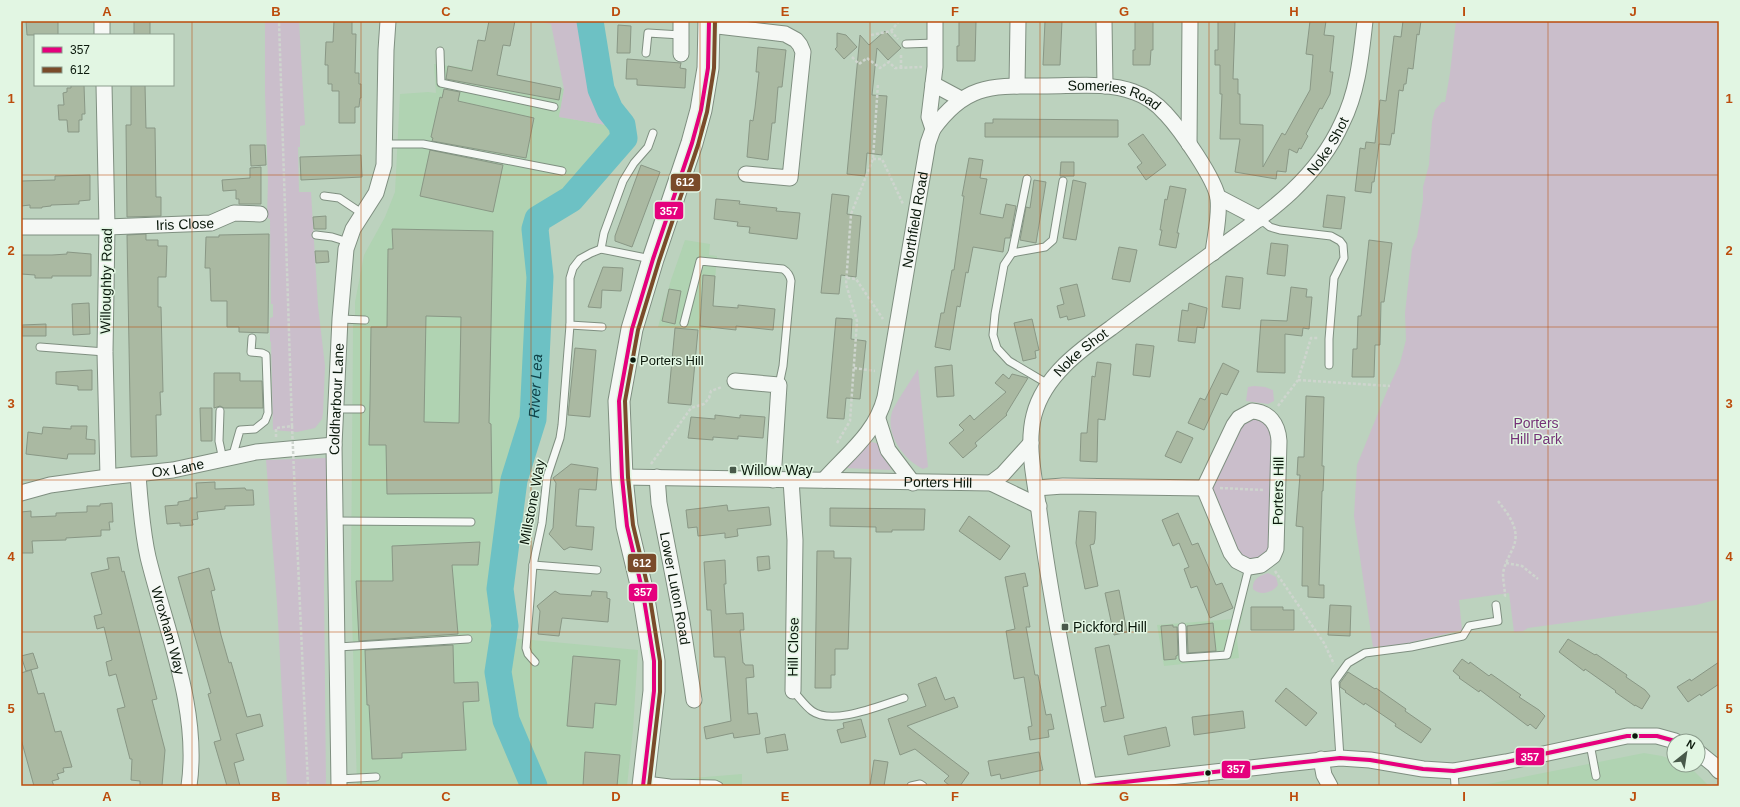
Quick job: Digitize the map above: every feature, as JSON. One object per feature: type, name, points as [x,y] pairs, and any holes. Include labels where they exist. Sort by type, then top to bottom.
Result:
[{"type":"main road","points":[[643,783],[654,691],[654,661],[643,593],[627,526],[631,477],[619,402],[632,329],[653,259],[692,143],[701,110],[708,68],[709,23]]},
{"type":"street","points":[[102,21],[102,34]]},
{"type":"street","name":"Coldharbour Lane","points":[[339,783],[334,445],[340,319],[346,249],[348,242],[353,229],[376,193],[384,166],[388,21]]},
{"type":"street","name":"Northfield Road","points":[[824,480],[864,439],[878,419],[883,403],[928,143],[933,129],[929,117],[935,67],[935,21]]},
{"type":"street","points":[[1017,86],[1018,21]]},
{"type":"street","points":[[1104,21],[1105,86]]},
{"type":"street","points":[[1189,144],[1190,21]]},
{"type":"street","name":"Noke Shot","points":[[1089,786],[1064,663],[1046,562],[1036,488],[1031,443],[1033,416],[1038,402],[1048,384],[1060,369],[1096,338],[1260,219],[1313,171],[1328,150],[1342,123],[1355,90],[1360,65],[1365,21]]},
{"type":"street","points":[[709,23],[785,34],[796,40],[803,52],[790,178],[746,174]]},
{"type":"street","points":[[680,54],[681,28]]},
{"type":"street","points":[[933,84],[961,99]]},
{"type":"street","name":"Willoughby Road","points":[[104,86],[107,227],[105,352],[108,477]]},
{"type":"street","name":"Someries Road","points":[[933,129],[945,113],[961,99],[983,89],[1009,86],[1105,86],[1134,92],[1146,98],[1166,114],[1189,144],[1209,176],[1218,197],[1218,212],[1213,253]]},
{"type":"street","points":[[1166,114],[1190,107]]},
{"type":"street","points":[[1218,197],[1260,219]]},
{"type":"street","name":"Iris Close","points":[[21,226],[107,227],[211,224],[234,213],[260,214]]},
{"type":"street","points":[[735,381],[779,385],[773,480]]},
{"type":"street","points":[[1268,561],[1261,566],[1249,567],[1237,561],[1230,553],[1204,488],[1238,418],[1252,411],[1269,418]]},
{"type":"street","name":"Porters Hill","points":[[1268,561],[1273,556],[1277,545],[1278,433],[1277,426],[1269,418]]},
{"type":"street","points":[[878,419],[888,450],[913,483]]},
{"type":"street","name":"Porters Hill","points":[[991,483],[1003,474],[1031,443]]},
{"type":"street","name":"Ox Lane","points":[[21,492],[50,485],[173,470],[263,451],[334,445]]},
{"type":"street","name":"Wroxham Way","points":[[138,475],[143,533],[180,678],[188,716],[192,766],[189,786]]},
{"type":"street","name":"Porters Hill","points":[[631,477],[913,483],[991,483],[1039,506]]},
{"type":"street","name":"Lower Luton Road","points":[[657,477],[659,503],[682,622],[694,700]]},
{"type":"street","name":"Hill Close","points":[[791,480],[795,540],[793,691]]},
{"type":"street","points":[[1036,488],[1063,486],[1204,488]]},
{"type":"street","points":[[1089,786],[1143,783],[1321,759],[1340,758],[1370,760],[1423,769],[1454,771],[1642,735],[1666,738]]},
{"type":"street","points":[[1706,757],[1717,765]]},
{"type":"street","points":[[1321,759],[1324,775],[1330,786]]},
{"type":"lane","points":[[646,53],[648,33],[681,28]]},
{"type":"lane","points":[[903,45],[935,43]]},
{"type":"lane","points":[[440,51],[440,83],[554,107]]},
{"type":"lane","points":[[653,133],[648,147],[634,163],[623,181],[604,233],[601,250],[653,259]]},
{"type":"lane","points":[[384,144],[423,144],[562,171]]},
{"type":"lane","points":[[1027,179],[1012,253],[1004,265],[994,314],[993,335],[997,348],[1009,361],[1048,384]]},
{"type":"lane","points":[[1012,253],[1045,247],[1053,240],[1063,181]]},
{"type":"lane","points":[[324,196],[339,198],[364,214]]},
{"type":"lane","points":[[1260,219],[1270,227],[1280,230],[1331,236],[1340,241],[1343,245],[1344,258],[1334,278],[1329,339],[1330,365]]},
{"type":"lane","points":[[316,235],[332,237],[348,242]]},
{"type":"lane","name":"Millstone Way","points":[[535,662],[528,654],[526,648],[533,565],[542,523],[547,477],[560,438],[562,425],[570,325],[570,278],[573,268],[580,259],[601,250]]},
{"type":"lane","points":[[684,323],[700,261],[783,270],[787,272],[791,281],[783,366],[779,385]]},
{"type":"lane","points":[[340,319],[365,320]]},
{"type":"lane","points":[[570,325],[602,326]]},
{"type":"lane","points":[[227,459],[240,430],[255,429],[265,421],[268,413],[266,355],[252,352],[252,338]]},
{"type":"lane","points":[[40,346],[105,352]]},
{"type":"lane","points":[[336,409],[361,409]]},
{"type":"lane","points":[[220,411],[219,441],[227,459]]},
{"type":"lane","points":[[336,521],[471,522]]},
{"type":"lane","name":"Millstone Way","points":[[533,565],[597,570]]},
{"type":"lane","points":[[1182,628],[1183,658],[1227,655],[1249,567]]},
{"type":"lane","points":[[1340,758],[1335,681],[1348,663],[1365,653],[1411,647],[1463,636],[1469,626],[1498,621],[1496,605]]},
{"type":"lane","points":[[338,647],[468,639]]},
{"type":"lane","name":"Hill Close","points":[[793,691],[812,711],[824,717],[838,718],[904,698]]},
{"type":"lane","points":[[1590,744],[1596,776]]},
{"type":"lane","points":[[1454,771],[1456,786]]},
{"type":"lane","points":[[339,783],[376,778]]},
{"type":"lane","points":[[643,783],[715,784],[719,786]]},
{"type":"lane","points":[[911,786],[920,784],[923,786]]},
{"type":"path","points":[[279,21],[292,426],[308,786]]},
{"type":"path","points":[[871,35],[891,31],[899,21]]},
{"type":"path","points":[[891,31],[903,45],[901,68]]},
{"type":"path","points":[[852,57],[859,64],[868,58],[880,68],[889,62],[895,68],[935,67]]},
{"type":"path","points":[[838,465],[834,449],[850,421],[857,321],[846,284],[851,214],[873,159],[878,84]]},
{"type":"path","points":[[873,159],[882,159],[903,205],[917,207]]},
{"type":"path","points":[[847,278],[856,279],[886,323],[897,325]]},
{"type":"path","points":[[1269,418],[1298,380],[1311,338],[1329,339]]},
{"type":"path","points":[[854,368],[889,373]]},
{"type":"path","points":[[1298,380],[1390,386]]},
{"type":"path","points":[[631,477],[691,408],[704,404],[709,398],[711,391],[735,381]]},
{"type":"path","points":[[270,438],[276,436],[276,428],[292,426]]},
{"type":"path","points":[[1204,488],[1277,490]]},
{"type":"path","points":[[1496,605],[1505,596],[1503,574],[1514,545],[1515,532],[1511,518],[1498,501]]},
{"type":"path","points":[[1268,561],[1324,643],[1334,662],[1335,681]]},
{"type":"path","points":[[1506,563],[1522,566],[1538,579]]},
{"type":"shaded area","points":[[434,64],[459,67],[564,89],[559,117],[618,127],[616,139],[571,191],[526,221],[532,262],[527,419],[505,479],[492,588],[499,616],[491,671],[500,724],[522,786],[357,786],[351,581],[353,327],[355,318],[355,302],[364,255],[385,217],[395,192],[400,94],[428,92],[436,93]]},
{"type":"shaded area","points":[[685,240],[710,244],[709,255],[717,256],[711,330],[658,327],[671,280]]},
{"type":"shaded area","points":[[1238,594],[1246,598],[1237,639],[1239,658],[1164,666],[1157,625],[1234,619]]},
{"type":"shaded area","points":[[511,638],[638,650],[633,730],[627,786],[546,786],[519,730],[510,693]]},
{"type":"shaded area","points":[[1644,753],[1666,757],[1666,773],[1696,773],[1709,786],[1478,786]]},
{"type":"shaded area","points":[[742,774],[742,786],[668,786],[668,780]]},
{"type":"green space","points":[[265,21],[299,21],[305,125],[300,126],[300,147],[298,147],[299,192],[311,192],[318,306],[325,366],[322,419],[315,428],[297,432],[273,430],[270,318],[273,317],[273,304],[271,304],[270,219],[267,218],[268,180],[265,93]]},
{"type":"green space","points":[[534,21],[583,21],[582,25],[596,88],[606,113],[618,127],[559,117],[564,89],[551,24]]},
{"type":"green space","name":"Porters Hill Park","points":[[1456,21],[1719,21],[1719,599],[1696,605],[1528,628],[1523,631],[1514,632],[1509,593],[1459,600],[1462,630],[1400,645],[1373,647],[1354,516],[1357,465],[1400,363],[1406,340],[1405,313],[1412,249],[1417,237],[1423,200],[1423,187],[1429,165],[1432,122],[1435,110],[1442,102],[1445,102]]},
{"type":"green space","points":[[918,369],[928,467],[923,469],[916,465],[903,453],[891,429],[892,412]]},
{"type":"green space","points":[[1248,387],[1265,387],[1273,390],[1274,401],[1268,404],[1246,401]]},
{"type":"green space","points":[[1255,418],[1264,422],[1275,440],[1272,548],[1260,558],[1251,560],[1244,557],[1232,541],[1211,488],[1233,436],[1246,420]]},
{"type":"green space","points":[[872,442],[879,444],[891,470],[846,468],[869,443]]},
{"type":"green space","points":[[327,458],[324,586],[326,786],[287,786],[277,603],[266,460]]},
{"type":"green space","points":[[1268,573],[1276,577],[1278,585],[1273,590],[1266,593],[1253,589],[1255,580]]},
{"type":"building","points":[[26,21],[58,21],[58,34],[27,35]]},
{"type":"building","points":[[134,21],[150,21],[150,34],[134,34]]},
{"type":"building","points":[[334,21],[352,21],[352,34],[356,34],[355,73],[359,73],[361,98],[359,107],[355,107],[355,123],[339,123],[339,91],[332,91],[332,84],[328,84],[328,65],[325,65],[326,42],[333,42]]},
{"type":"building","points":[[489,21],[515,21],[510,46],[503,45],[497,75],[561,88],[559,100],[446,79],[448,66],[472,71],[478,40],[485,41]]},
{"type":"building","points":[[959,21],[976,21],[975,61],[957,61],[957,46],[959,46]]},
{"type":"building","points":[[1045,21],[1062,21],[1060,65],[1043,65]]},
{"type":"building","points":[[1135,21],[1153,21],[1153,50],[1151,50],[1150,65],[1133,65],[1133,50],[1135,50]]},
{"type":"building","points":[[1218,21],[1235,21],[1233,79],[1238,79],[1238,94],[1240,94],[1240,124],[1263,125],[1263,167],[1282,133],[1285,135],[1310,90],[1313,55],[1306,54],[1310,21],[1326,21],[1324,35],[1334,36],[1330,72],[1333,72],[1330,94],[1322,109],[1320,108],[1306,134],[1308,136],[1301,149],[1299,148],[1297,153],[1289,149],[1286,172],[1277,171],[1276,179],[1235,172],[1240,139],[1220,139],[1222,94],[1220,94],[1220,65],[1215,65],[1215,50],[1218,50]]},
{"type":"building","points":[[1403,21],[1421,21],[1419,35],[1417,34],[1413,69],[1408,68],[1406,84],[1404,84],[1403,91],[1399,90],[1394,134],[1392,133],[1390,145],[1379,144],[1371,193],[1355,191],[1360,148],[1365,149],[1366,142],[1375,143],[1380,100],[1386,101],[1394,36],[1401,37]]},
{"type":"building","points":[[618,25],[631,26],[630,53],[617,53]]},
{"type":"building","points":[[885,31],[901,48],[888,60],[877,48],[872,95],[887,96],[882,155],[867,153],[865,176],[847,174],[860,35],[869,45]]},
{"type":"building","points":[[837,33],[846,35],[857,47],[844,59],[835,49],[837,47]]},
{"type":"building","points":[[758,47],[786,50],[782,87],[778,87],[775,123],[772,123],[768,160],[747,157],[750,120],[753,121],[759,72],[756,72]]},
{"type":"building","points":[[627,59],[681,63],[680,68],[686,69],[685,88],[637,85],[637,79],[626,79]]},
{"type":"building","points":[[71,86],[84,86],[85,114],[82,114],[82,120],[79,120],[79,132],[68,132],[67,120],[59,120],[58,105],[64,105],[63,93],[67,92],[67,88],[71,88]]},
{"type":"building","points":[[131,86],[145,86],[146,128],[155,128],[156,197],[161,197],[161,216],[127,217],[126,125],[131,125]]},
{"type":"building","points":[[444,89],[460,92],[458,101],[534,118],[526,158],[432,141],[433,138],[431,137],[440,97],[442,98]]},
{"type":"building","points":[[993,119],[1118,120],[1118,137],[985,137],[985,123],[993,123]]},
{"type":"building","points":[[1143,134],[1166,165],[1146,180],[1137,167],[1142,163],[1128,144]]},
{"type":"building","points":[[250,145],[265,145],[266,165],[251,166]]},
{"type":"building","points":[[430,150],[503,165],[493,212],[420,196]]},
{"type":"building","points":[[361,155],[362,177],[301,180],[300,157]]},
{"type":"building","points":[[969,158],[983,160],[980,178],[987,179],[980,214],[1003,218],[1006,204],[1016,206],[1010,238],[1005,238],[1003,252],[973,247],[968,273],[966,272],[960,307],[957,306],[950,350],[935,347],[941,313],[944,313],[952,270],[954,270],[964,196],[962,196]]},
{"type":"building","points":[[1061,162],[1074,162],[1074,176],[1060,176]]},
{"type":"building","points":[[641,165],[660,172],[632,247],[615,241],[615,236]]},
{"type":"building","points":[[261,167],[261,204],[239,204],[239,199],[236,199],[236,190],[223,191],[222,180],[250,178],[250,168]]},
{"type":"building","points":[[90,175],[90,200],[79,201],[79,204],[51,205],[42,208],[30,208],[30,205],[21,206],[21,181],[55,180],[55,176]]},
{"type":"building","points":[[1034,180],[1046,182],[1036,243],[1020,240],[1026,207],[1030,208]]},
{"type":"building","points":[[1073,180],[1086,183],[1076,240],[1063,238]]},
{"type":"building","points":[[1170,186],[1186,189],[1177,233],[1179,233],[1176,248],[1159,245],[1165,199],[1167,200]]},
{"type":"building","points":[[832,194],[849,196],[847,214],[861,216],[856,277],[841,275],[839,294],[821,293]]},
{"type":"building","points":[[1327,195],[1345,197],[1341,229],[1323,227]]},
{"type":"building","points":[[716,199],[740,201],[739,204],[777,208],[776,211],[800,213],[797,239],[749,233],[750,227],[737,226],[738,222],[714,219]]},
{"type":"building","points":[[326,216],[326,229],[314,229],[313,217]]},
{"type":"building","points":[[392,229],[493,231],[489,423],[491,424],[492,493],[387,494],[386,445],[369,445],[371,327],[387,327],[388,249],[393,249]],"holes":[[[426,316],[461,317],[459,423],[424,422]]]},
{"type":"building","points":[[146,234],[146,240],[158,240],[158,246],[167,246],[166,277],[158,277],[158,307],[161,307],[163,392],[160,392],[161,415],[156,415],[157,456],[131,457],[127,235]]},
{"type":"building","points":[[269,234],[268,333],[239,332],[239,327],[227,327],[227,301],[211,301],[210,268],[205,268],[206,237],[219,237],[219,235]]},
{"type":"building","points":[[1369,240],[1392,243],[1384,302],[1381,302],[1380,345],[1375,345],[1374,377],[1352,377],[1353,349],[1357,349],[1358,316],[1361,316]]},
{"type":"building","points":[[1271,243],[1288,245],[1285,276],[1267,274]]},
{"type":"building","points":[[1119,247],[1137,250],[1130,282],[1112,279]]},
{"type":"building","points":[[315,251],[328,251],[329,262],[316,263]]},
{"type":"building","points":[[67,252],[91,254],[91,276],[52,276],[52,278],[35,278],[35,275],[21,274],[21,255],[52,255],[67,254]]},
{"type":"building","points":[[603,267],[623,268],[621,291],[602,290],[601,308],[588,307]]},
{"type":"building","points":[[703,275],[715,276],[713,306],[738,308],[738,305],[775,309],[773,330],[736,326],[736,330],[700,326]]},
{"type":"building","points":[[1226,276],[1243,278],[1240,309],[1222,307]]},
{"type":"building","points":[[1077,284],[1085,316],[1068,320],[1067,316],[1060,318],[1057,306],[1064,304],[1060,288]]},
{"type":"building","points":[[1291,287],[1307,289],[1306,297],[1312,297],[1309,329],[1303,328],[1302,336],[1285,334],[1285,373],[1257,372],[1261,320],[1287,321]]},
{"type":"building","points":[[669,289],[681,291],[675,324],[662,321]]},
{"type":"building","points":[[89,303],[90,334],[73,335],[72,304]]},
{"type":"building","points":[[1189,303],[1207,308],[1204,328],[1197,327],[1195,343],[1178,341],[1182,310],[1188,311]]},
{"type":"building","points":[[836,318],[852,319],[851,339],[866,341],[860,399],[846,398],[844,419],[827,418]]},
{"type":"building","points":[[1032,319],[1039,350],[1035,351],[1036,358],[1023,361],[1014,323]]},
{"type":"building","points":[[46,324],[46,336],[22,336],[22,325]]},
{"type":"building","points":[[675,328],[698,330],[691,405],[668,403]]},
{"type":"building","points":[[1136,344],[1154,346],[1150,377],[1133,375]]},
{"type":"building","points":[[575,348],[596,350],[590,417],[568,415]]},
{"type":"building","points":[[1097,362],[1111,364],[1105,420],[1098,419],[1097,462],[1080,461],[1081,433],[1087,433],[1092,376],[1095,377]]},
{"type":"building","points":[[1223,363],[1239,371],[1227,395],[1221,393],[1204,430],[1188,423],[1200,398],[1205,400]]},
{"type":"building","points":[[952,365],[954,396],[937,397],[935,367]]},
{"type":"building","points":[[92,370],[92,390],[78,390],[78,386],[56,384],[56,372]]},
{"type":"building","points":[[214,373],[240,373],[240,381],[262,381],[263,408],[224,408],[220,406],[214,408]]},
{"type":"building","points":[[1003,374],[1009,379],[1012,374],[1028,378],[1006,414],[1007,415],[975,443],[977,446],[963,458],[949,443],[964,430],[959,425],[970,415],[974,420],[1006,392],[995,383]]},
{"type":"building","points":[[1306,396],[1324,397],[1322,466],[1324,466],[1319,585],[1324,585],[1324,598],[1308,597],[1308,586],[1302,586],[1303,527],[1296,526],[1300,475],[1297,475],[1298,457],[1304,457]]},
{"type":"building","points":[[200,408],[212,408],[212,441],[201,441]]},
{"type":"building","points":[[715,415],[740,418],[740,415],[765,417],[763,438],[738,436],[738,439],[713,437],[713,440],[688,438],[691,417],[715,419]]},
{"type":"building","points":[[71,426],[87,426],[86,439],[95,440],[95,454],[68,454],[67,459],[26,454],[28,432],[42,434],[43,427],[71,429]]},
{"type":"building","points":[[1177,431],[1193,438],[1181,463],[1165,456]]},
{"type":"building","points":[[571,464],[598,468],[596,490],[579,489],[576,526],[594,527],[592,550],[570,547],[564,550],[549,534],[553,528],[556,483],[553,478]]},
{"type":"building","points":[[215,482],[215,489],[245,488],[246,490],[253,490],[254,505],[225,506],[225,509],[197,512],[198,519],[192,520],[193,525],[180,526],[180,523],[167,524],[165,506],[178,505],[178,502],[190,500],[190,498],[197,498],[196,483]]},
{"type":"building","points":[[112,503],[113,522],[109,522],[110,530],[101,530],[101,536],[66,538],[66,540],[32,541],[33,553],[21,553],[21,512],[31,511],[31,517],[56,516],[56,513],[87,512],[87,506],[100,506],[100,504]]},
{"type":"building","points":[[727,505],[728,511],[769,507],[771,525],[737,529],[738,536],[725,538],[725,533],[698,536],[697,527],[688,528],[686,510]]},
{"type":"building","points":[[830,508],[925,509],[924,530],[892,530],[892,532],[876,532],[876,527],[830,526]]},
{"type":"building","points":[[1079,511],[1096,512],[1095,539],[1094,544],[1090,545],[1098,586],[1085,589],[1076,543]]},
{"type":"building","points":[[1178,513],[1192,545],[1198,543],[1216,585],[1222,583],[1233,608],[1210,618],[1197,586],[1191,588],[1184,569],[1189,567],[1179,543],[1173,546],[1162,520]]},
{"type":"building","points":[[969,516],[1010,546],[1000,560],[959,531]]},
{"type":"building","points":[[480,542],[478,565],[452,565],[458,634],[359,641],[356,581],[393,581],[392,546]]},
{"type":"building","points":[[817,551],[834,551],[834,558],[851,558],[848,649],[835,649],[835,675],[831,675],[831,688],[815,688]]},
{"type":"building","points":[[769,556],[770,569],[758,571],[757,557]]},
{"type":"building","points":[[119,557],[122,572],[124,571],[157,699],[152,700],[165,750],[162,786],[140,786],[140,781],[131,780],[132,759],[130,759],[117,709],[125,707],[116,674],[109,676],[106,662],[112,660],[104,627],[97,629],[94,616],[102,614],[91,573],[109,569],[107,558]]},
{"type":"building","points":[[725,560],[726,584],[724,584],[726,614],[743,613],[744,630],[740,630],[743,663],[745,665],[753,665],[754,677],[746,678],[748,714],[757,713],[760,734],[734,738],[733,733],[706,739],[704,727],[731,721],[725,657],[714,657],[711,610],[707,610],[704,562]]},
{"type":"building","points":[[209,568],[215,590],[211,591],[221,635],[229,663],[231,662],[247,717],[260,714],[263,726],[236,734],[244,760],[234,763],[240,786],[227,786],[214,742],[221,740],[208,694],[211,693],[178,577]]},
{"type":"building","points":[[1025,573],[1028,586],[1023,587],[1030,627],[1026,627],[1035,675],[1038,675],[1046,715],[1051,714],[1054,729],[1048,730],[1049,737],[1030,740],[1028,727],[1032,726],[1024,677],[1014,679],[1006,631],[1015,629],[1005,577]]},
{"type":"building","points":[[1119,590],[1127,632],[1114,635],[1105,593]]},
{"type":"building","points":[[555,591],[560,594],[591,596],[592,591],[607,592],[607,598],[610,599],[608,622],[562,618],[559,636],[538,634],[540,611],[537,606]]},
{"type":"building","points":[[1330,605],[1351,606],[1350,636],[1328,635]]},
{"type":"building","points":[[1251,607],[1283,607],[1283,610],[1294,610],[1294,630],[1251,630]]},
{"type":"building","points":[[1213,623],[1216,651],[1188,653],[1187,626]]},
{"type":"building","points":[[1173,625],[1173,627],[1177,627],[1178,655],[1176,656],[1176,659],[1164,660],[1161,626]]},
{"type":"building","points":[[1568,639],[1595,655],[1596,654],[1627,675],[1626,677],[1645,690],[1650,696],[1642,709],[1615,692],[1616,691],[1585,669],[1584,671],[1559,652]]},
{"type":"building","points":[[453,645],[454,683],[478,682],[479,701],[463,702],[466,750],[402,753],[402,758],[372,759],[369,705],[367,705],[365,650]]},
{"type":"building","points":[[1109,645],[1124,718],[1104,722],[1101,707],[1106,706],[1095,648]]},
{"type":"building","points":[[33,653],[38,668],[26,671],[21,656]]},
{"type":"building","points":[[573,656],[620,660],[616,705],[595,703],[593,728],[567,726]]},
{"type":"building","points":[[1462,659],[1469,664],[1470,662],[1489,676],[1491,674],[1521,695],[1519,697],[1539,710],[1545,716],[1536,729],[1530,724],[1528,726],[1480,690],[1479,692],[1459,678],[1460,677],[1453,671]]},
{"type":"building","points":[[1719,662],[1719,684],[1701,696],[1700,694],[1688,702],[1677,687],[1690,679],[1691,681]]},
{"type":"building","points":[[31,670],[38,694],[44,693],[55,732],[61,731],[72,767],[63,768],[64,772],[57,774],[59,779],[52,781],[54,786],[34,786],[21,739],[21,673]]},
{"type":"building","points":[[1348,672],[1375,689],[1376,688],[1431,729],[1421,743],[1395,726],[1396,724],[1365,703],[1364,705],[1345,692],[1346,691],[1340,687],[1340,683]]},
{"type":"building","points":[[936,677],[945,700],[954,697],[958,707],[907,726],[969,773],[960,786],[950,786],[944,781],[949,776],[915,749],[900,755],[888,719],[926,706],[918,684]]},
{"type":"building","points":[[1286,688],[1317,713],[1306,726],[1275,701]]},
{"type":"building","points":[[1243,711],[1245,728],[1194,735],[1192,717]]},
{"type":"building","points":[[861,719],[866,737],[841,743],[837,730],[844,728],[843,723]]},
{"type":"building","points":[[1166,727],[1170,746],[1128,755],[1124,736]]},
{"type":"building","points":[[785,734],[788,750],[767,753],[765,738]]},
{"type":"building","points":[[585,752],[620,755],[617,786],[583,786]]},
{"type":"building","points":[[1039,752],[1043,770],[1001,779],[1000,774],[991,776],[988,761]]},
{"type":"building","points":[[874,760],[888,762],[884,786],[870,786]]},
{"type":"waterway","name":"River Lea","points":[[534,786],[506,720],[498,672],[505,626],[500,589],[514,480],[533,419],[540,277],[535,229],[538,219],[571,199],[624,138],[622,125],[610,110],[601,89],[590,21]]},
{"type":"transit line","name":"357","points":[[643,786],[654,691],[654,661],[643,593],[627,526],[622,477],[619,401],[632,329],[653,259],[692,143],[701,110],[708,68],[709,21]]},
{"type":"transit line","name":"612","points":[[649,786],[660,692],[660,661],[649,592],[633,525],[628,477],[625,401],[638,330],[659,261],[698,145],[707,112],[714,68],[715,21]]},
{"type":"transit line","name":"357","points":[[1089,786],[1340,758],[1370,760],[1423,769],[1454,771],[1506,762],[1627,736],[1657,736],[1666,738]]},
{"type":"place","name":"Porters Hill","points":[[633,360]]},
{"type":"place","name":"Willow Way","points":[[733,470]]},
{"type":"place","name":"Pickford Hill","points":[[1065,627]]}]
